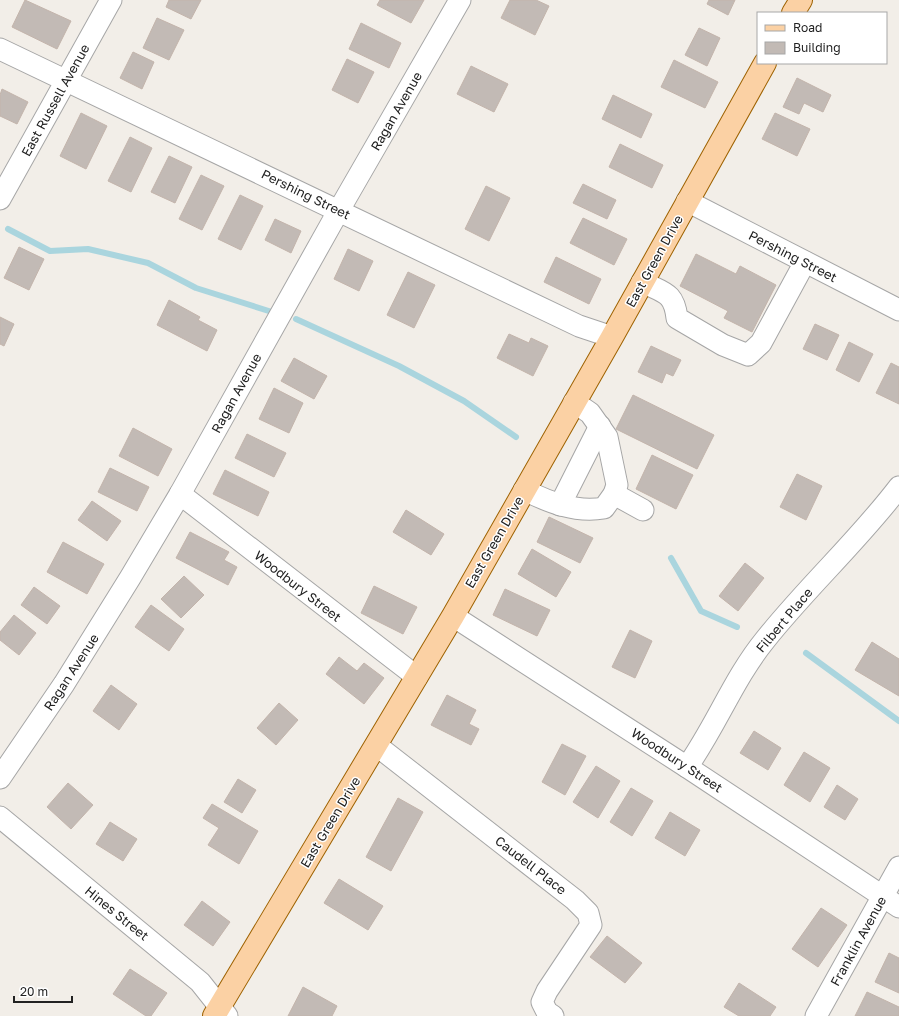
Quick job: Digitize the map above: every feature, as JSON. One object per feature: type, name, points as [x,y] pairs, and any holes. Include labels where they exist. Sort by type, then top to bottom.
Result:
[{"type":"main road","points":[[794,12],[801,0]]},
{"type":"main road","name":"East Green Drive","points":[[220,1013],[453,616],[612,337],[764,64]]},
{"type":"street","name":"East Russell Avenue","points":[[0,199],[111,0]]},
{"type":"street","name":"Ragan Avenue","points":[[0,778],[64,684],[126,585],[180,494],[339,210],[460,0]]},
{"type":"street","name":"Pershing Street","points":[[0,49],[579,326],[612,337]]},
{"type":"street","name":"Pershing Street","points":[[687,201],[899,310]]},
{"type":"street","points":[[642,282],[669,296],[675,303],[677,318],[723,345],[748,355],[761,343],[805,262]]},
{"type":"street","points":[[524,490],[548,502],[592,510],[604,508],[614,494],[617,484],[607,437],[590,413],[574,402]]},
{"type":"street","points":[[560,505],[600,426]]},
{"type":"street","name":"Filbert Place","points":[[688,767],[706,741],[743,672],[764,640],[878,515],[899,487]]},
{"type":"street","name":"Woodbury Street","points":[[180,494],[416,677]]},
{"type":"street","points":[[614,494],[643,510]]},
{"type":"street","name":"Woodbury Street","points":[[453,616],[688,767],[891,902]]},
{"type":"street","name":"Caudell Place","points":[[376,745],[575,900],[588,913],[591,925],[547,991],[542,1002],[547,1012],[553,1016]]},
{"type":"street","name":"Hines Street","points":[[0,817],[200,982],[220,1013]]},
{"type":"street","name":"Franklin Avenue","points":[[816,1016],[891,902],[899,867]]},
{"type":"building","points":[[25,0],[71,21],[57,49],[12,27]]},
{"type":"building","points":[[169,0],[201,0],[191,19],[166,7]]},
{"type":"building","points":[[380,0],[424,0],[411,23],[377,5]]},
{"type":"building","points":[[510,0],[536,0],[549,6],[535,35],[501,18]]},
{"type":"building","points":[[709,0],[735,0],[728,15],[707,4]]},
{"type":"building","points":[[157,18],[184,30],[169,60],[143,48]]},
{"type":"building","points":[[361,23],[401,43],[389,68],[349,49]]},
{"type":"building","points":[[699,28],[720,38],[707,66],[685,55]]},
{"type":"building","points":[[133,52],[154,62],[142,89],[120,78]]},
{"type":"building","points":[[347,59],[374,72],[358,103],[332,90]]},
{"type":"building","points":[[674,60],[718,82],[705,108],[661,87]]},
{"type":"building","points":[[471,66],[508,84],[494,112],[457,94]]},
{"type":"building","points":[[797,78],[831,95],[823,112],[804,103],[799,114],[783,107]]},
{"type":"building","points":[[2,89],[28,102],[17,124],[0,116],[0,95]]},
{"type":"building","points":[[613,95],[652,114],[641,138],[602,119]]},
{"type":"building","points":[[81,113],[107,126],[86,169],[60,156]]},
{"type":"building","points":[[775,113],[810,129],[797,156],[762,139]]},
{"type":"building","points":[[130,137],[152,148],[131,192],[108,181]]},
{"type":"building","points":[[620,144],[663,165],[652,188],[609,167]]},
{"type":"building","points":[[169,156],[192,167],[175,203],[151,192]]},
{"type":"building","points":[[201,175],[224,186],[202,230],[179,219]]},
{"type":"building","points":[[583,184],[616,200],[607,219],[573,203]]},
{"type":"building","points":[[486,186],[510,198],[489,241],[465,229]]},
{"type":"building","points":[[240,195],[263,206],[241,250],[218,239]]},
{"type":"building","points":[[583,218],[627,239],[614,265],[570,243]]},
{"type":"building","points":[[275,219],[301,231],[291,253],[265,240]]},
{"type":"building","points":[[19,247],[44,259],[29,290],[4,278]]},
{"type":"building","points":[[348,249],[373,261],[359,291],[334,279]]},
{"type":"building","points":[[696,254],[736,274],[740,266],[776,285],[752,332],[724,318],[728,311],[680,286]]},
{"type":"building","points":[[556,257],[601,279],[589,304],[544,282]]},
{"type":"building","points":[[408,272],[435,285],[414,328],[387,315]]},
{"type":"building","points":[[169,300],[200,317],[198,320],[217,330],[207,351],[157,325]]},
{"type":"building","points":[[0,317],[14,324],[4,346],[0,344]]},
{"type":"building","points":[[815,324],[839,335],[827,360],[803,349]]},
{"type":"building","points":[[509,334],[529,343],[531,338],[548,346],[533,376],[497,358]]},
{"type":"building","points":[[849,342],[873,354],[859,382],[836,370]]},
{"type":"building","points":[[651,346],[681,360],[673,376],[666,373],[662,383],[638,372]]},
{"type":"building","points":[[294,358],[327,376],[314,399],[281,381]]},
{"type":"building","points":[[891,363],[899,367],[899,404],[876,393]]},
{"type":"building","points":[[274,388],[303,403],[289,433],[259,419]]},
{"type":"building","points":[[633,395],[714,435],[697,469],[616,429]]},
{"type":"building","points":[[133,428],[172,449],[158,476],[119,456]]},
{"type":"building","points":[[247,434],[286,453],[274,477],[235,458]]},
{"type":"building","points":[[652,455],[693,475],[676,509],[636,489]]},
{"type":"building","points":[[110,468],[149,487],[137,511],[98,492]]},
{"type":"building","points":[[225,470],[269,492],[258,516],[213,494]]},
{"type":"building","points":[[797,474],[822,486],[806,520],[780,507]]},
{"type":"building","points":[[92,501],[121,521],[107,541],[78,520]]},
{"type":"building","points":[[406,510],[444,534],[431,555],[393,532]]},
{"type":"building","points":[[549,517],[593,538],[580,563],[537,542]]},
{"type":"building","points":[[190,532],[229,552],[224,560],[237,567],[228,585],[176,558]]},
{"type":"building","points":[[63,542],[104,564],[87,594],[47,572]]},
{"type":"building","points":[[532,549],[571,572],[556,597],[518,574]]},
{"type":"building","points":[[745,563],[764,578],[738,611],[719,596]]},
{"type":"building","points":[[184,576],[204,595],[181,618],[161,599]]},
{"type":"building","points":[[374,586],[417,607],[403,634],[361,613]]},
{"type":"building","points":[[34,587],[60,606],[47,624],[21,605]]},
{"type":"building","points":[[505,589],[550,610],[537,636],[493,615]]},
{"type":"building","points":[[151,605],[184,629],[169,651],[135,627]]},
{"type":"building","points":[[14,615],[36,633],[19,655],[0,640],[0,632]]},
{"type":"building","points":[[630,630],[652,641],[635,678],[612,667]]},
{"type":"building","points":[[872,642],[899,659],[899,696],[855,670]]},
{"type":"building","points":[[339,657],[357,671],[364,663],[384,678],[364,704],[326,674]]},
{"type":"building","points":[[111,685],[137,704],[119,730],[93,711]]},
{"type":"building","points":[[447,695],[476,710],[469,724],[479,729],[471,745],[431,725]]},
{"type":"building","points":[[279,703],[298,720],[276,745],[257,728]]},
{"type":"building","points":[[754,731],[781,748],[768,770],[740,753]]},
{"type":"building","points":[[562,744],[586,756],[565,795],[542,782]]},
{"type":"building","points":[[804,752],[830,768],[810,802],[784,785]]},
{"type":"building","points":[[596,766],[620,781],[598,818],[573,802]]},
{"type":"building","points":[[238,779],[256,790],[242,813],[224,802]]},
{"type":"building","points":[[68,783],[93,805],[71,829],[47,807]]},
{"type":"building","points":[[837,785],[858,799],[845,820],[824,807]]},
{"type":"building","points":[[631,788],[653,801],[632,836],[610,822]]},
{"type":"building","points":[[398,798],[423,812],[391,871],[366,857]]},
{"type":"building","points":[[212,804],[258,831],[239,864],[208,845],[219,828],[203,818]]},
{"type":"building","points":[[670,812],[700,830],[685,856],[655,838]]},
{"type":"building","points":[[110,822],[137,839],[123,861],[96,844]]},
{"type":"building","points":[[339,879],[383,906],[368,930],[324,903]]},
{"type":"building","points":[[202,901],[230,922],[213,946],[184,925]]},
{"type":"building","points":[[821,908],[847,925],[818,967],[792,949]]},
{"type":"building","points":[[607,936],[642,963],[625,983],[590,957]]},
{"type":"building","points":[[889,953],[899,958],[899,993],[875,982]]},
{"type":"building","points":[[130,969],[167,993],[151,1016],[146,1016],[113,994]]},
{"type":"building","points":[[739,983],[776,1007],[770,1016],[739,1016],[724,1007]]},
{"type":"building","points":[[303,987],[337,1006],[332,1016],[288,1016]]},
{"type":"building","points":[[867,992],[899,1007],[899,1016],[855,1016]]},
{"type":"waterway","points":[[8,229],[50,251],[88,249],[148,263],[196,288],[272,312]]},
{"type":"waterway","points":[[296,319],[399,366],[464,401],[516,437]]},
{"type":"waterway","points":[[671,558],[701,611],[737,627]]},
{"type":"waterway","points":[[806,653],[899,721]]}]
